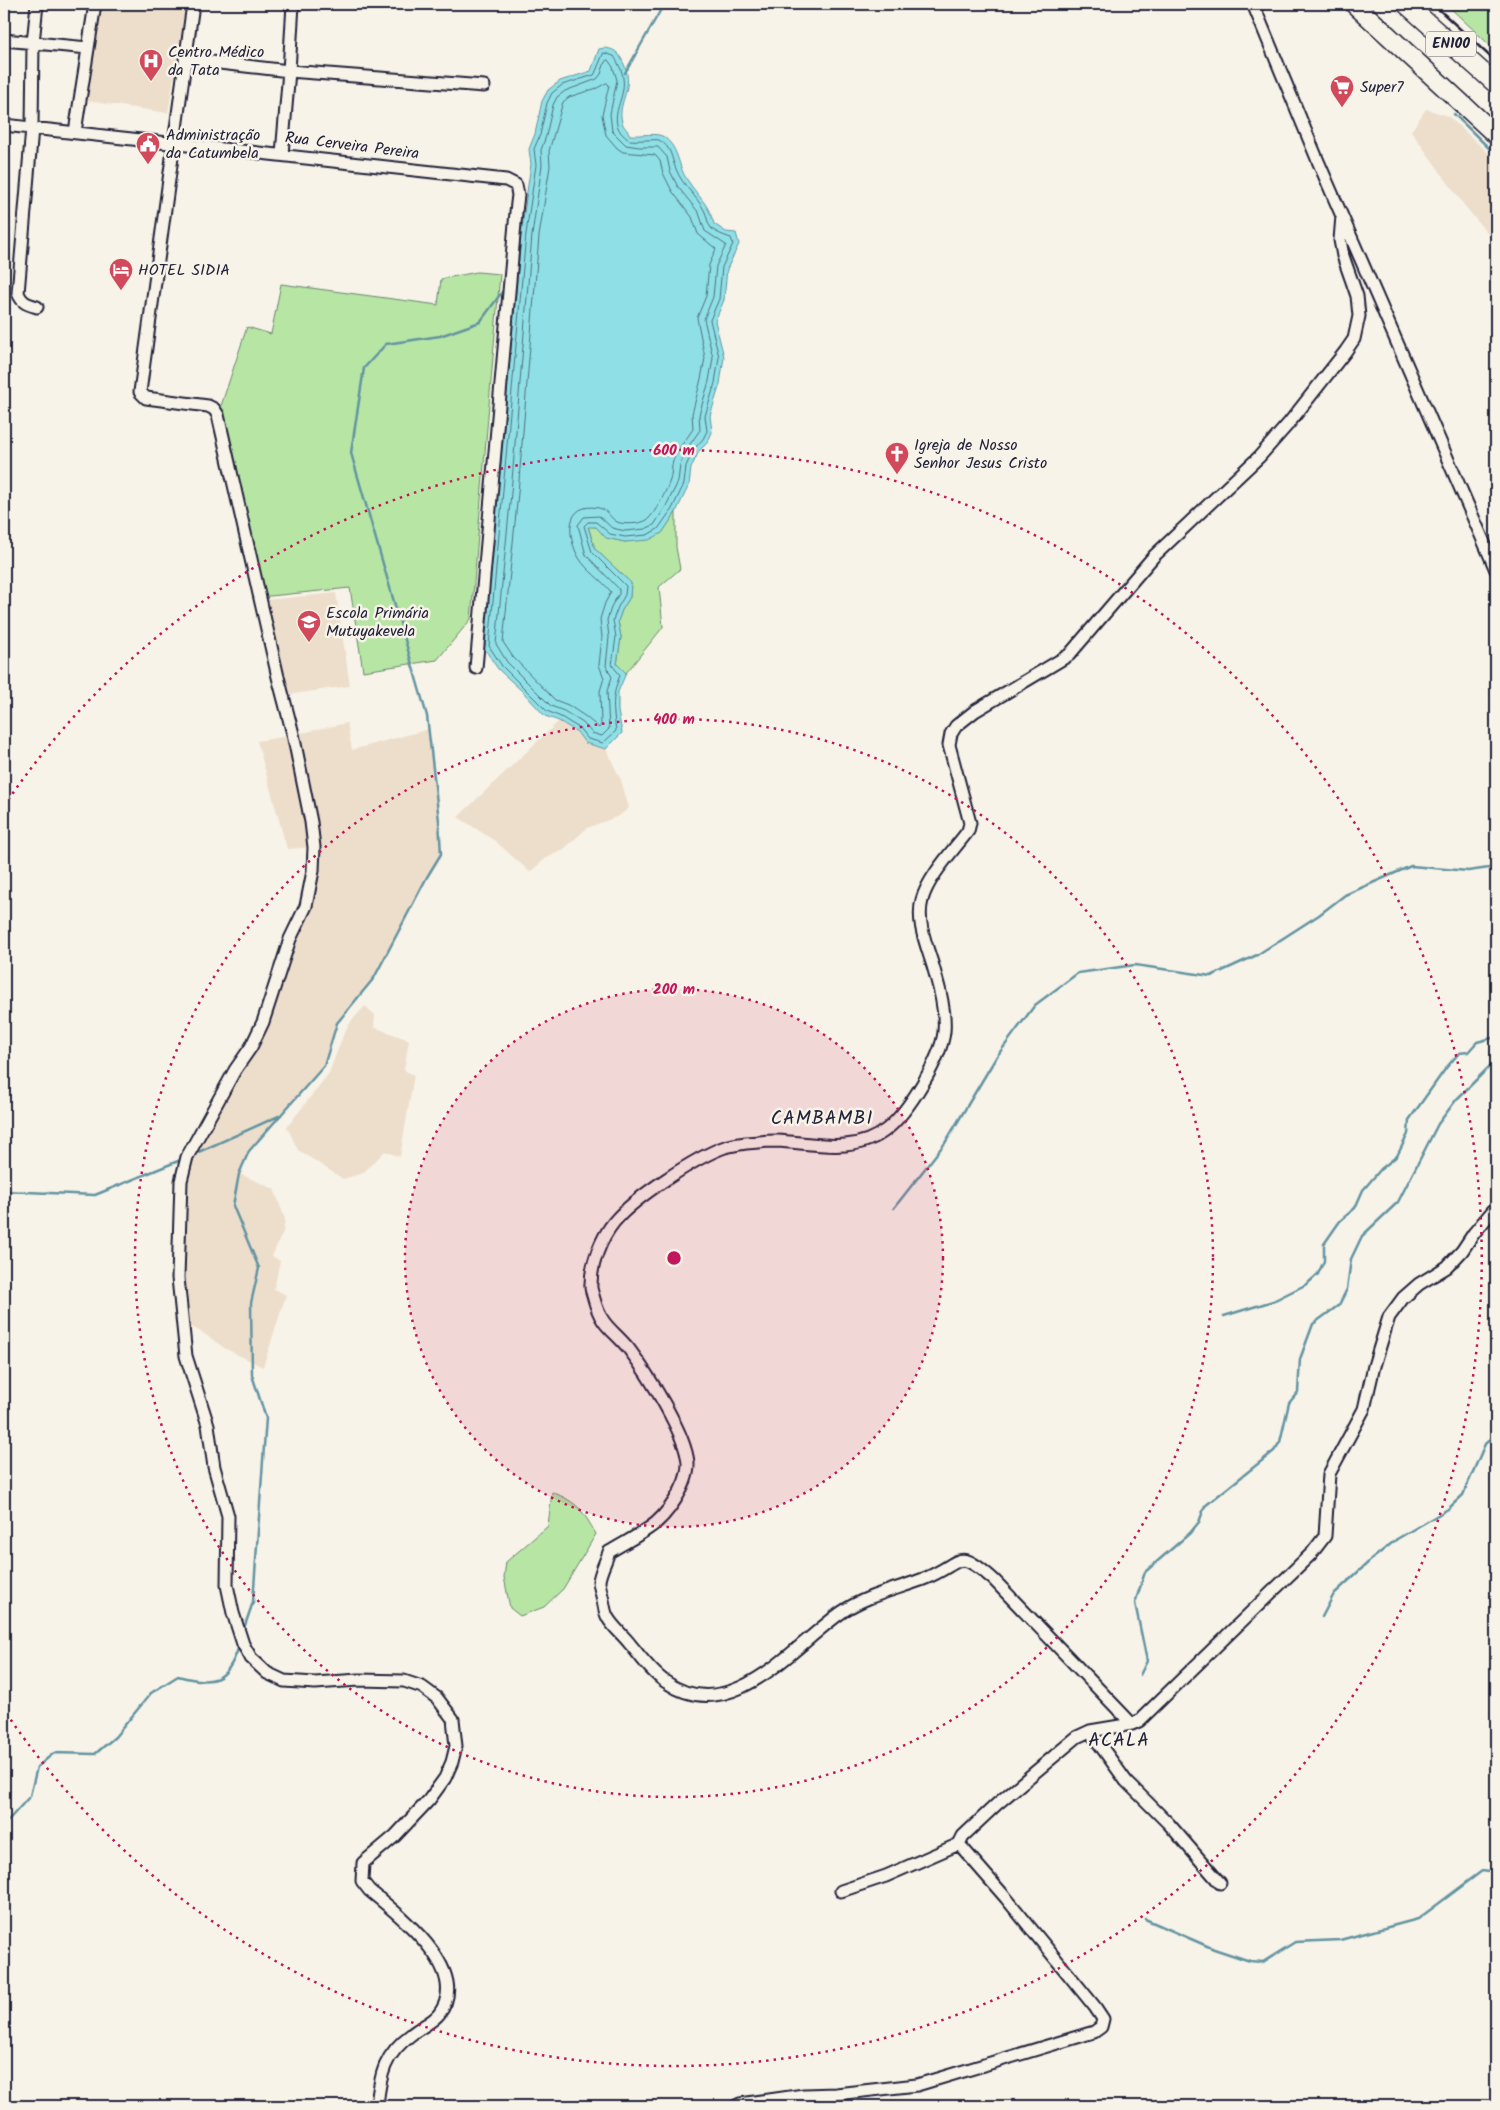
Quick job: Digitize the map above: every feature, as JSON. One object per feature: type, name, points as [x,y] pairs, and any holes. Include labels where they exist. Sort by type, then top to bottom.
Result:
[{"type":"highway","name":"EN100","points":[[1354,4],[1496,135]]},
{"type":"highway","name":"EN100","points":[[1406,4],[1496,84]]},
{"type":"street","points":[[37,4],[33,43],[32,128],[18,293],[21,300],[26,304],[37,306]]},
{"type":"street","points":[[75,132],[95,4]]},
{"type":"street","points":[[193,4],[140,392],[146,398],[208,406],[214,409],[218,415],[278,677],[293,734],[311,822],[314,847],[306,906],[290,939],[263,1022],[251,1048],[235,1070],[190,1148],[181,1181],[178,1278],[186,1356],[208,1425],[214,1467],[228,1516],[227,1585],[233,1613],[243,1644],[251,1658],[275,1678],[284,1681],[315,1683],[359,1680],[404,1680],[422,1687],[437,1698],[453,1719],[456,1746],[445,1778],[429,1800],[395,1836],[363,1863],[361,1871],[362,1881],[369,1890],[428,1945],[442,1964],[446,1979],[446,1994],[440,2013],[394,2049],[385,2064],[380,2079],[377,2106]]},
{"type":"street","points":[[282,154],[290,70],[293,4]]},
{"type":"street","points":[[1253,4],[1342,216],[1496,570]]},
{"type":"street","points":[[4,40],[88,48]]},
{"type":"street","points":[[185,59],[290,70],[484,86]]},
{"type":"street","name":"Rua Cerveira Pereira","points":[[4,125],[173,142],[506,180],[516,185],[518,195],[476,668]]},
{"type":"street","points":[[1132,1724],[994,1580],[980,1569],[962,1560],[956,1561],[932,1576],[878,1594],[843,1611],[787,1658],[761,1677],[740,1688],[718,1694],[697,1696],[666,1683],[607,1617],[599,1581],[609,1552],[650,1528],[665,1514],[677,1497],[688,1465],[683,1441],[667,1411],[627,1346],[611,1332],[599,1315],[590,1286],[601,1244],[614,1222],[646,1194],[701,1158],[727,1146],[744,1143],[774,1141],[845,1146],[860,1143],[885,1131],[909,1106],[939,1052],[944,1033],[942,1000],[922,928],[920,914],[922,901],[926,890],[944,863],[968,832],[970,823],[949,745],[951,734],[956,726],[975,711],[1069,655],[1154,556],[1259,457],[1289,424],[1339,360],[1354,338],[1360,316],[1357,296],[1343,256],[1340,240],[1342,216]]},
{"type":"street","points":[[841,1891],[886,1876],[959,1844],[963,1836],[1012,1790],[1077,1737],[1090,1731],[1132,1724],[1139,1721],[1305,1560],[1325,1536],[1329,1474],[1364,1409],[1374,1366],[1389,1317],[1403,1298],[1419,1284],[1447,1266],[1462,1251],[1496,1206]]},
{"type":"street","points":[[1090,1731],[1126,1781],[1169,1824],[1220,1883]]},
{"type":"street","points":[[736,2106],[804,2095],[836,2094],[917,2085],[1094,2032],[1101,2027],[1102,2019],[1095,2007],[959,1844]]},
{"type":"shaded area","points":[[101,4],[186,4],[168,113],[87,101]]},
{"type":"shaded area","points":[[1426,109],[1448,116],[1496,160],[1496,244],[1464,205],[1411,131]]},
{"type":"shaded area","name":"Escola Primária Mutuyakevela","points":[[336,593],[350,686],[285,695],[266,600]]},
{"type":"shaded area","points":[[559,721],[577,733],[585,743],[606,749],[621,780],[629,808],[619,816],[587,828],[564,849],[545,859],[530,872],[495,841],[458,817]]},
{"type":"shaded area","points":[[347,723],[352,750],[429,729],[441,854],[374,978],[337,1023],[324,1066],[249,1151],[240,1174],[274,1189],[285,1219],[283,1232],[272,1256],[280,1261],[274,1289],[286,1295],[263,1367],[226,1349],[184,1323],[181,1181],[251,1047],[306,906],[314,847],[287,849],[257,741]]},
{"type":"shaded area","points":[[365,1006],[375,1015],[374,1027],[409,1040],[404,1070],[414,1075],[400,1157],[385,1151],[363,1173],[343,1179],[298,1150],[287,1127],[329,1073],[344,1033],[352,1020]]},
{"type":"green space","points":[[1446,4],[1496,4],[1496,51]]},
{"type":"green space","points":[[477,272],[500,274],[471,619],[437,660],[363,671],[350,588],[260,597],[218,415],[247,327],[271,334],[281,284],[438,305],[441,279]]},
{"type":"green space","points":[[676,512],[676,547],[680,569],[659,587],[663,627],[626,673],[617,665],[621,637],[618,621],[630,597],[631,583],[595,549],[588,526],[596,527],[607,538],[625,542],[662,533]]},
{"type":"green space","points":[[552,1492],[579,1508],[596,1534],[563,1589],[544,1607],[520,1616],[510,1608],[504,1577],[506,1562],[548,1526]]},
{"type":"water","points":[[604,48],[617,53],[626,70],[627,86],[621,114],[624,127],[630,135],[657,135],[664,137],[669,142],[676,152],[684,175],[706,206],[714,224],[726,232],[736,233],[739,244],[727,269],[724,300],[715,321],[724,357],[720,384],[710,416],[712,432],[708,442],[699,451],[691,468],[689,485],[676,512],[662,533],[649,540],[625,542],[606,538],[596,527],[588,527],[595,549],[631,583],[630,597],[618,621],[621,637],[617,664],[626,673],[618,692],[618,711],[622,733],[606,749],[585,743],[577,732],[559,721],[545,716],[498,669],[484,648],[521,234],[531,164],[529,149],[535,134],[542,101],[548,90],[560,81],[591,71],[599,49]]},
{"type":"waterway","points":[[625,73],[664,4]]},
{"type":"waterway","points":[[1454,114],[1496,155]]},
{"type":"waterway","points":[[243,1631],[253,1602],[266,1418],[252,1375],[251,1303],[259,1268],[233,1206],[239,1174],[249,1151],[324,1066],[337,1023],[374,978],[441,854],[427,716],[351,453],[364,368],[386,344],[440,336],[480,322],[505,288]]},
{"type":"waterway","points":[[894,1208],[945,1143],[997,1056],[1035,1005],[1078,973],[1135,965],[1211,976],[1257,955],[1319,915],[1345,895],[1411,866],[1468,871],[1496,865]]},
{"type":"waterway","points":[[1224,1316],[1273,1301],[1307,1284],[1318,1274],[1324,1261],[1324,1244],[1340,1221],[1355,1208],[1363,1190],[1381,1169],[1397,1156],[1408,1134],[1409,1120],[1446,1068],[1459,1053],[1468,1052],[1477,1042],[1496,1037]]},
{"type":"waterway","points":[[1140,1675],[1147,1661],[1135,1603],[1145,1572],[1190,1533],[1199,1522],[1205,1506],[1274,1451],[1280,1442],[1289,1403],[1298,1392],[1300,1359],[1313,1324],[1339,1305],[1347,1289],[1351,1259],[1362,1236],[1398,1202],[1438,1124],[1456,1100],[1496,1060],[1496,1057]]},
{"type":"waterway","points":[[194,1154],[281,1115]]},
{"type":"waterway","points":[[4,1191],[95,1195],[183,1159]]},
{"type":"waterway","points":[[1322,1617],[1334,1594],[1372,1559],[1397,1539],[1448,1509],[1463,1495],[1485,1444],[1496,1434]]},
{"type":"waterway","points":[[4,1825],[30,1796],[37,1767],[54,1753],[95,1754],[115,1737],[151,1693],[178,1676],[201,1680],[217,1678],[229,1668],[239,1646]]},
{"type":"waterway","points":[[1145,1919],[1214,1949],[1250,1961],[1263,1962],[1295,1942],[1340,1940],[1418,1919],[1482,1871],[1496,1873]]},
{"type":"railway","points":[[1433,4],[1496,62]]},
{"type":"place","name":"Centro Médico da Tata","points":[[151,82]]},
{"type":"place","name":"Super7","points":[[1342,108]]},
{"type":"place","name":"Administração da Catumbela","points":[[148,165]]},
{"type":"place","name":"HOTEL SIDIA","points":[[121,291]]},
{"type":"place","name":"Igreja de Nosso Senhor Jesus Cristo","points":[[897,475]]},
{"type":"place","name":"Escola Primária Mutuyakevela","points":[[309,643]]},
{"type":"district","name":"CAMBAMBI","points":[[822,1119]]},
{"type":"district","name":"ACALA","points":[[1119,1741]]}]
